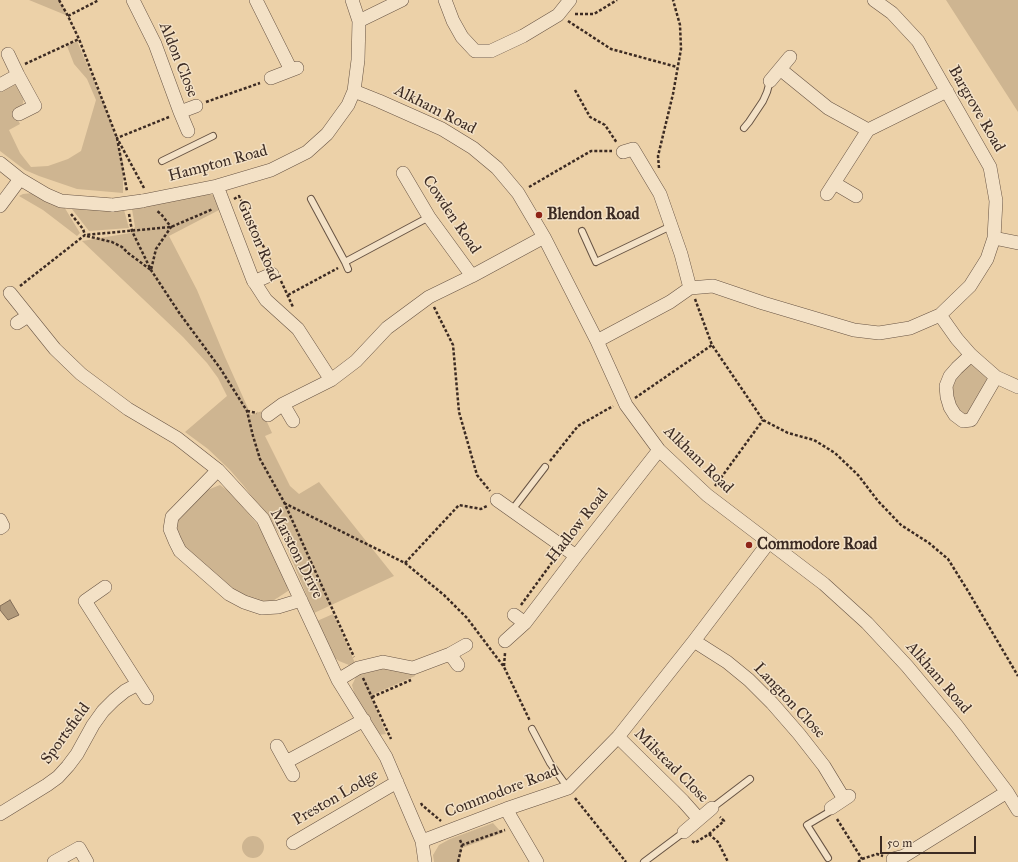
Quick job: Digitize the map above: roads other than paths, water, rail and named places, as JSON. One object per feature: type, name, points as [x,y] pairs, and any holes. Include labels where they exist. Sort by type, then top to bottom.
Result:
[{"type":"street","name":"Aldon Close","points":[[133,0],[155,44],[188,130]]},
{"type":"street","points":[[256,0],[294,69],[272,78]]},
{"type":"street","name":"Hampton Road","points":[[0,163],[20,179],[47,195],[61,201],[113,206],[217,186],[271,170],[307,152],[327,134],[348,105],[354,91],[358,60],[359,21],[352,0]]},
{"type":"street","points":[[359,21],[402,0]]},
{"type":"street","points":[[445,0],[453,21],[462,37],[475,51],[490,51],[523,36],[558,14],[570,0]]},
{"type":"street","name":"Bargrove Road","points":[[690,288],[712,286],[762,303],[854,330],[879,334],[910,328],[940,315],[970,286],[987,259],[994,238],[996,201],[990,167],[918,41],[892,13],[874,0]]},
{"type":"street","points":[[8,54],[35,106],[19,114]]},
{"type":"street","points":[[770,81],[790,57]]},
{"type":"street","points":[[780,69],[828,108],[868,130]]},
{"type":"street","points":[[0,85],[16,72]]},
{"type":"street","name":"Alkham Road","points":[[354,91],[442,129],[473,148],[497,168],[518,193],[544,237],[597,341],[625,403],[659,450],[707,495],[824,584],[867,623],[907,666],[957,726],[1007,792],[1018,810]]},
{"type":"street","points":[[856,196],[830,188],[868,130],[947,91]]},
{"type":"street","name":"Aldon Close","points":[[180,112],[196,106]]},
{"type":"street","points":[[597,341],[670,302],[690,288],[660,194],[633,149],[623,152]]},
{"type":"street","name":"Cowden Road","points":[[403,173],[429,217],[472,276]]},
{"type":"street","points":[[0,206],[20,179]]},
{"type":"street","name":"Guston Road","points":[[217,186],[254,282],[266,300],[298,329],[331,380]]},
{"type":"street","points":[[268,415],[283,404],[331,380],[356,362],[388,328],[429,297],[472,276],[544,237]]},
{"type":"street","points":[[994,238],[1018,243]]},
{"type":"street","points":[[254,282],[275,274]]},
{"type":"street","name":"Marston Drive","points":[[10,294],[22,319],[81,374],[128,409],[177,438],[218,470],[263,519],[338,680],[386,757],[422,841],[425,862]]},
{"type":"street","points":[[940,315],[957,339],[971,355],[996,376],[1018,388]]},
{"type":"street","points":[[971,355],[950,376],[946,386],[950,407],[955,415],[963,421],[971,420],[996,376]]},
{"type":"street","points":[[283,404],[293,421]]},
{"type":"street","name":"Hadlow Road","points":[[505,642],[525,623],[659,450]]},
{"type":"street","points":[[218,470],[172,518],[170,529],[174,541],[180,551],[229,594],[244,602],[262,608],[278,607],[301,600]]},
{"type":"street","points":[[497,500],[576,556]]},
{"type":"street","points":[[0,520],[3,526],[0,528]]},
{"type":"street","name":"Commodore Road","points":[[422,841],[506,809],[568,788],[618,737],[694,641],[769,542]]},
{"type":"street","points":[[105,587],[85,601],[147,698]]},
{"type":"street","points":[[514,615],[525,623]]},
{"type":"street","name":"Langton Close","points":[[694,641],[727,662],[749,680],[772,703],[799,734],[849,796],[831,808]]},
{"type":"street","points":[[338,680],[358,668],[383,662],[413,668],[454,660],[466,645]]},
{"type":"street","name":"Sportsfield","points":[[0,814],[58,777],[68,766],[104,711],[125,691],[138,684]]},
{"type":"street","points":[[286,762],[364,720]]},
{"type":"street","name":"Milstead Close","points":[[618,737],[683,801],[699,819]]},
{"type":"street","points":[[277,746],[293,775]]},
{"type":"street","name":"Preston Lodge","points":[[293,843],[397,782]]},
{"type":"street","points":[[901,859],[1007,792]]},
{"type":"street","name":"Milstead Close","points":[[684,832],[712,808]]},
{"type":"street","points":[[506,809],[538,862]]},
{"type":"street","points":[[54,862],[78,848],[87,862]]},
{"type":"lane","points":[[744,128],[763,101],[770,81]]},
{"type":"lane","points":[[188,130],[195,144]]},
{"type":"lane","points":[[162,160],[213,136]]},
{"type":"lane","points":[[311,199],[346,265],[429,217]]},
{"type":"lane","points":[[582,231],[596,262],[671,226]]},
{"type":"lane","points":[[512,510],[544,467]]},
{"type":"lane","points":[[532,729],[550,763],[568,788]]},
{"type":"lane","points":[[712,808],[750,779]]},
{"type":"lane","points":[[828,858],[807,825],[829,812],[831,808]]},
{"type":"lane","points":[[644,862],[684,832]]},
{"type":"place","name":"Blendon Road","points":[[539,215]]},
{"type":"place","name":"Commodore Road","points":[[749,545]]}]
